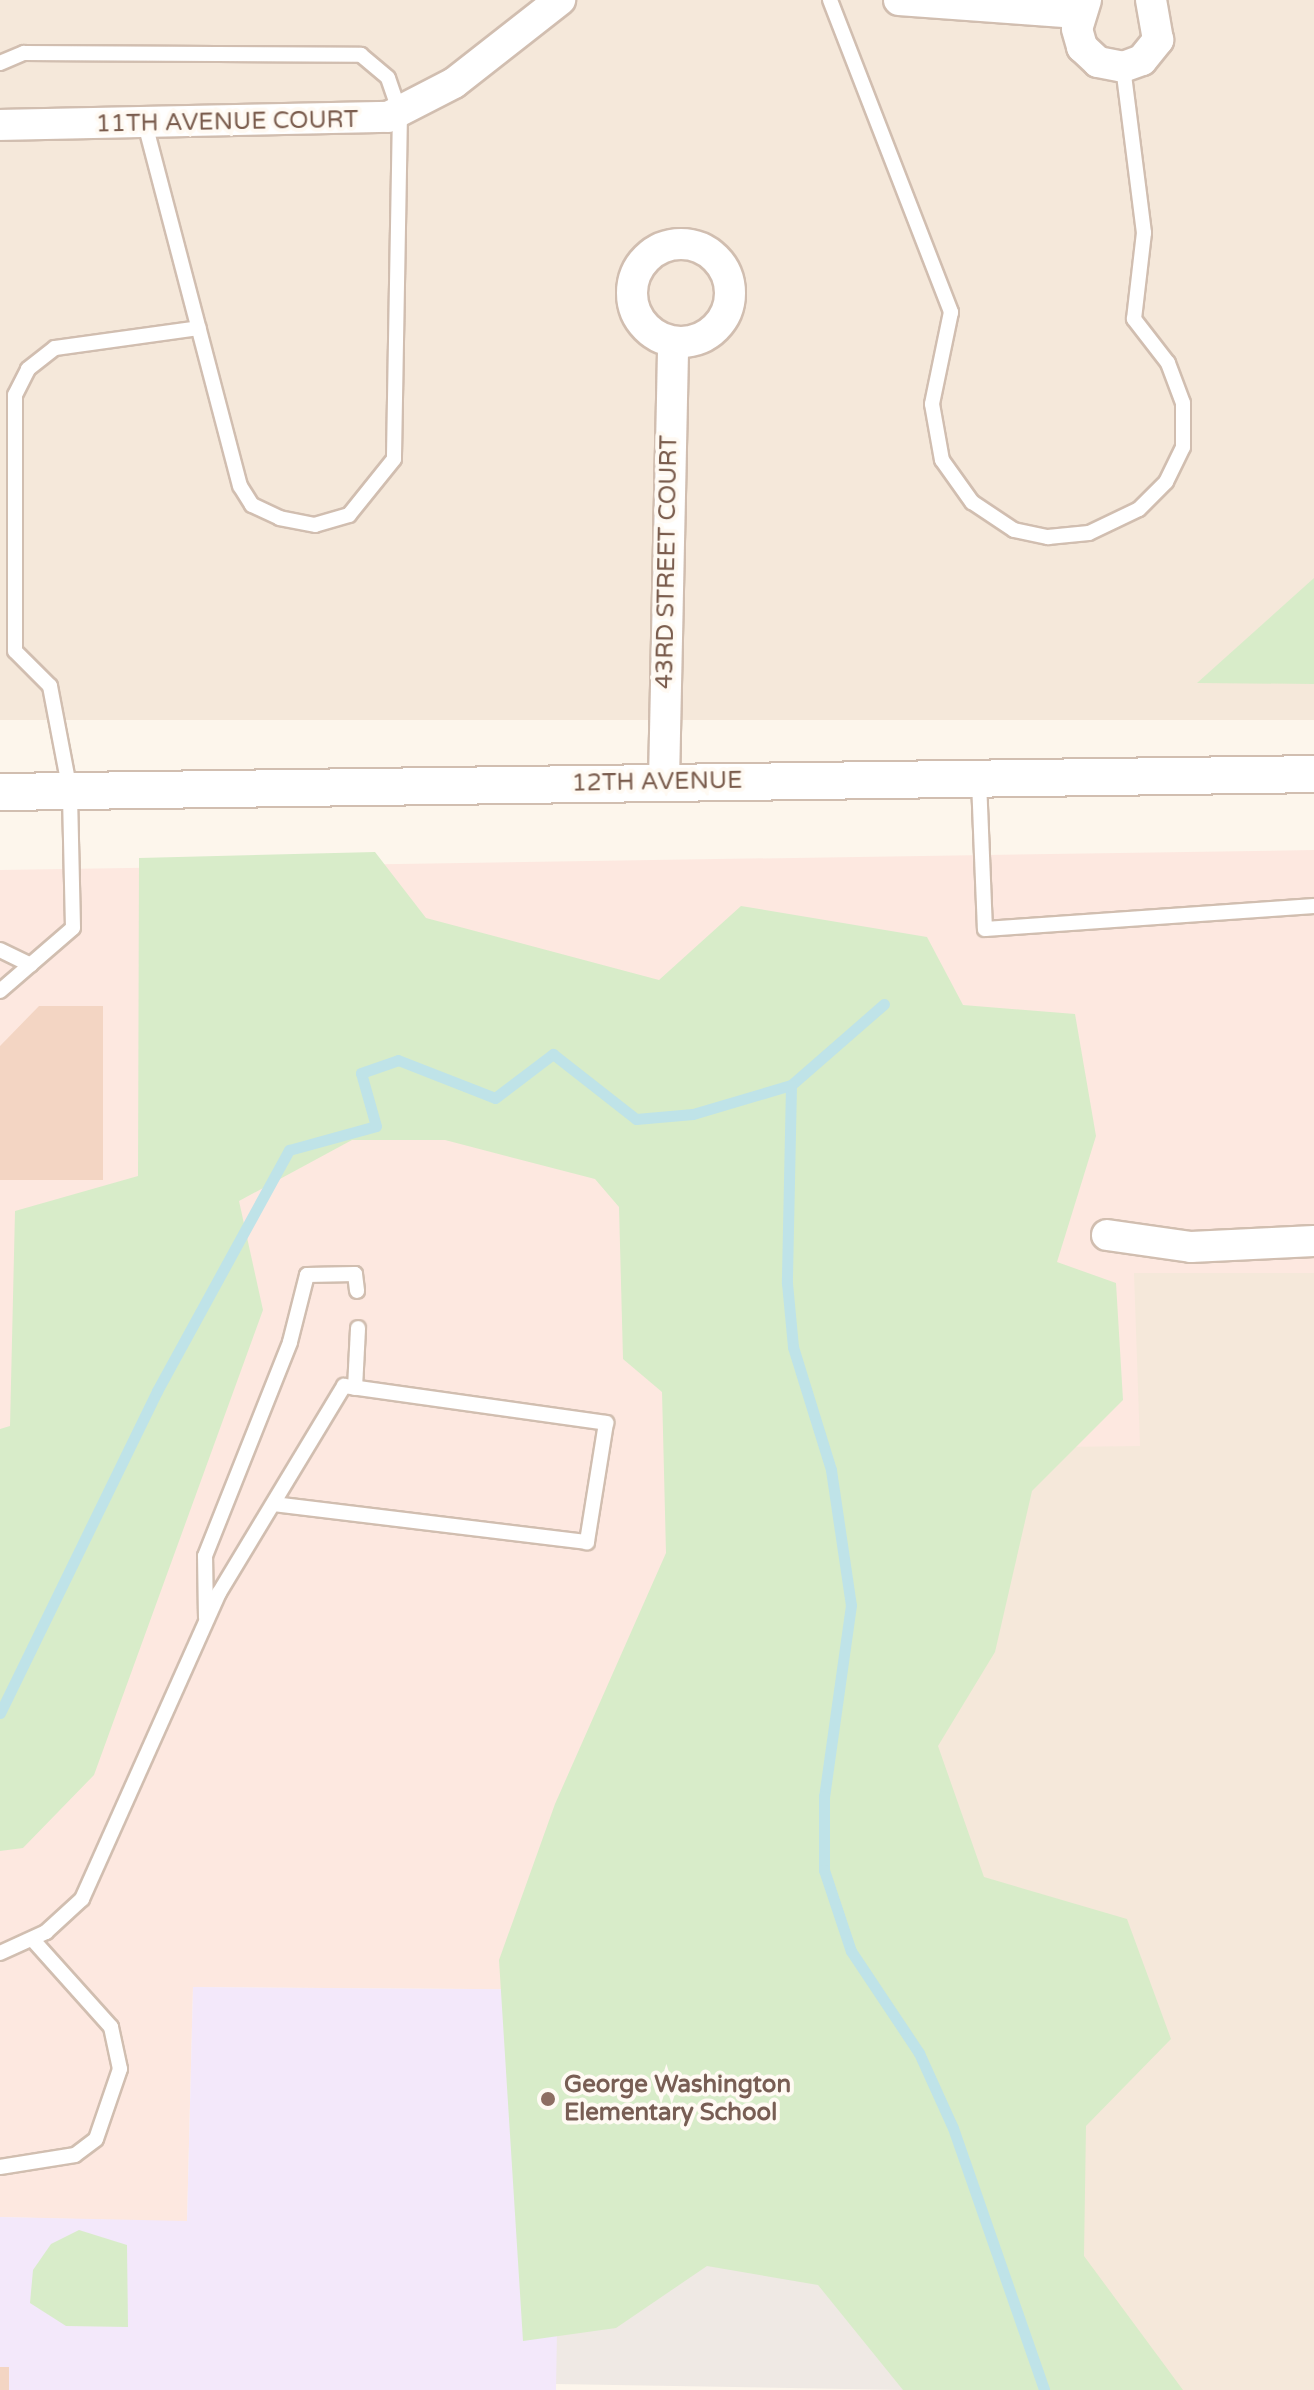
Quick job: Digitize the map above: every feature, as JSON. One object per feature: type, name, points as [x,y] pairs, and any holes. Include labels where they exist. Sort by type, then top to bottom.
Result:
[{"type":"street","name":"11TH AVENUE COURT","points":[[0,125],[346,122],[400,112],[454,83],[560,0]]},
{"type":"street","points":[[899,0],[1082,6],[1082,47],[1098,62],[1123,67],[1142,60],[1158,40],[1151,0]]},
{"type":"street","name":"43RD STREET COURT","points":[[664,781],[673,342]]},
{"type":"street","name":"12TH AVENUE","points":[[0,792],[979,776],[1314,774]]},
{"type":"street","points":[[1107,1235],[1191,1247],[1314,1241]]},
{"type":"lane","points":[[830,0],[951,312],[932,404],[942,460],[972,502],[1014,530],[1048,537],[1089,533],[1139,509],[1166,482],[1183,447],[1183,403],[1168,363],[1134,319],[1144,233],[1123,67]]},
{"type":"lane","points":[[0,63],[24,53],[361,55],[388,78],[400,112],[398,416],[394,459],[374,493],[349,515],[315,525],[252,505],[240,486],[145,124]]},
{"type":"lane","points":[[0,991],[73,928],[70,791],[50,686],[15,651],[15,395],[28,369],[55,348],[199,328]]},
{"type":"lane","points":[[979,776],[985,929],[1314,906]]},
{"type":"lane","points":[[0,950],[31,965]]},
{"type":"lane","points":[[206,1622],[205,1556],[290,1342],[307,1275],[355,1274],[357,1291]]},
{"type":"lane","points":[[355,1388],[358,1328]]},
{"type":"lane","points":[[0,1953],[32,1939],[89,1887],[206,1622],[274,1504],[344,1386],[606,1423],[587,1542],[274,1504]]},
{"type":"lane","points":[[0,2167],[75,2155],[96,2139],[120,2069],[111,2027],[32,1939]]},
{"type":"shaded area","points":[[0,0],[1314,0],[1314,720],[0,720]]},
{"type":"shaded area","points":[[1314,850],[1314,1273],[1134,1273],[1140,1446],[906,1449],[907,1992],[193,1987],[187,2222],[0,2217],[0,870]]},
{"type":"shaded area","points":[[1134,1273],[1314,1273],[1314,2390],[902,2390],[906,1449]]},
{"type":"shaded area","name":"George Washington Elementary School","points":[[193,1987],[907,1992],[559,2211],[556,2390],[0,2390],[0,2217],[187,2221]]},
{"type":"shaded area","points":[[558,2201],[906,2207],[903,2390],[555,2384]]},
{"type":"green space","points":[[1314,578],[1314,684],[1197,683]]},
{"type":"green space","points":[[375,852],[426,918],[659,980],[741,906],[927,937],[963,1005],[1075,1014],[1096,1136],[1057,1262],[1116,1283],[1123,1400],[1032,1491],[995,1652],[938,1746],[984,1877],[1127,1919],[1171,2039],[1086,2126],[1084,2256],[1183,2390],[903,2390],[818,2285],[707,2266],[616,2328],[523,2341],[499,1960],[555,1804],[666,1553],[662,1392],[623,1359],[619,1207],[595,1179],[445,1140],[352,1140],[239,1201],[263,1310],[94,1775],[23,1848],[0,1851],[0,1429],[10,1426],[15,1211],[138,1176],[139,858]]},
{"type":"green space","points":[[79,2230],[127,2245],[128,2327],[66,2326],[30,2303],[33,2270],[51,2244]]},
{"type":"building","points":[[39,1006],[103,1006],[103,1180],[0,1180],[0,1046]]},
{"type":"building","points":[[0,2367],[9,2367],[9,2390],[0,2390]]},
{"type":"waterway","points":[[884,1004],[791,1085],[787,1283],[793,1347],[831,1470],[851,1605],[824,1796],[824,1870],[851,1951],[919,2053],[953,2128],[1044,2390]]},
{"type":"waterway","points":[[0,1713],[157,1391],[289,1150],[376,1126],[361,1073],[398,1060],[495,1098],[553,1054],[636,1119],[693,1114],[791,1085]]},
{"type":"place","name":"George Washington Elementary School","points":[[548,2099]]}]
